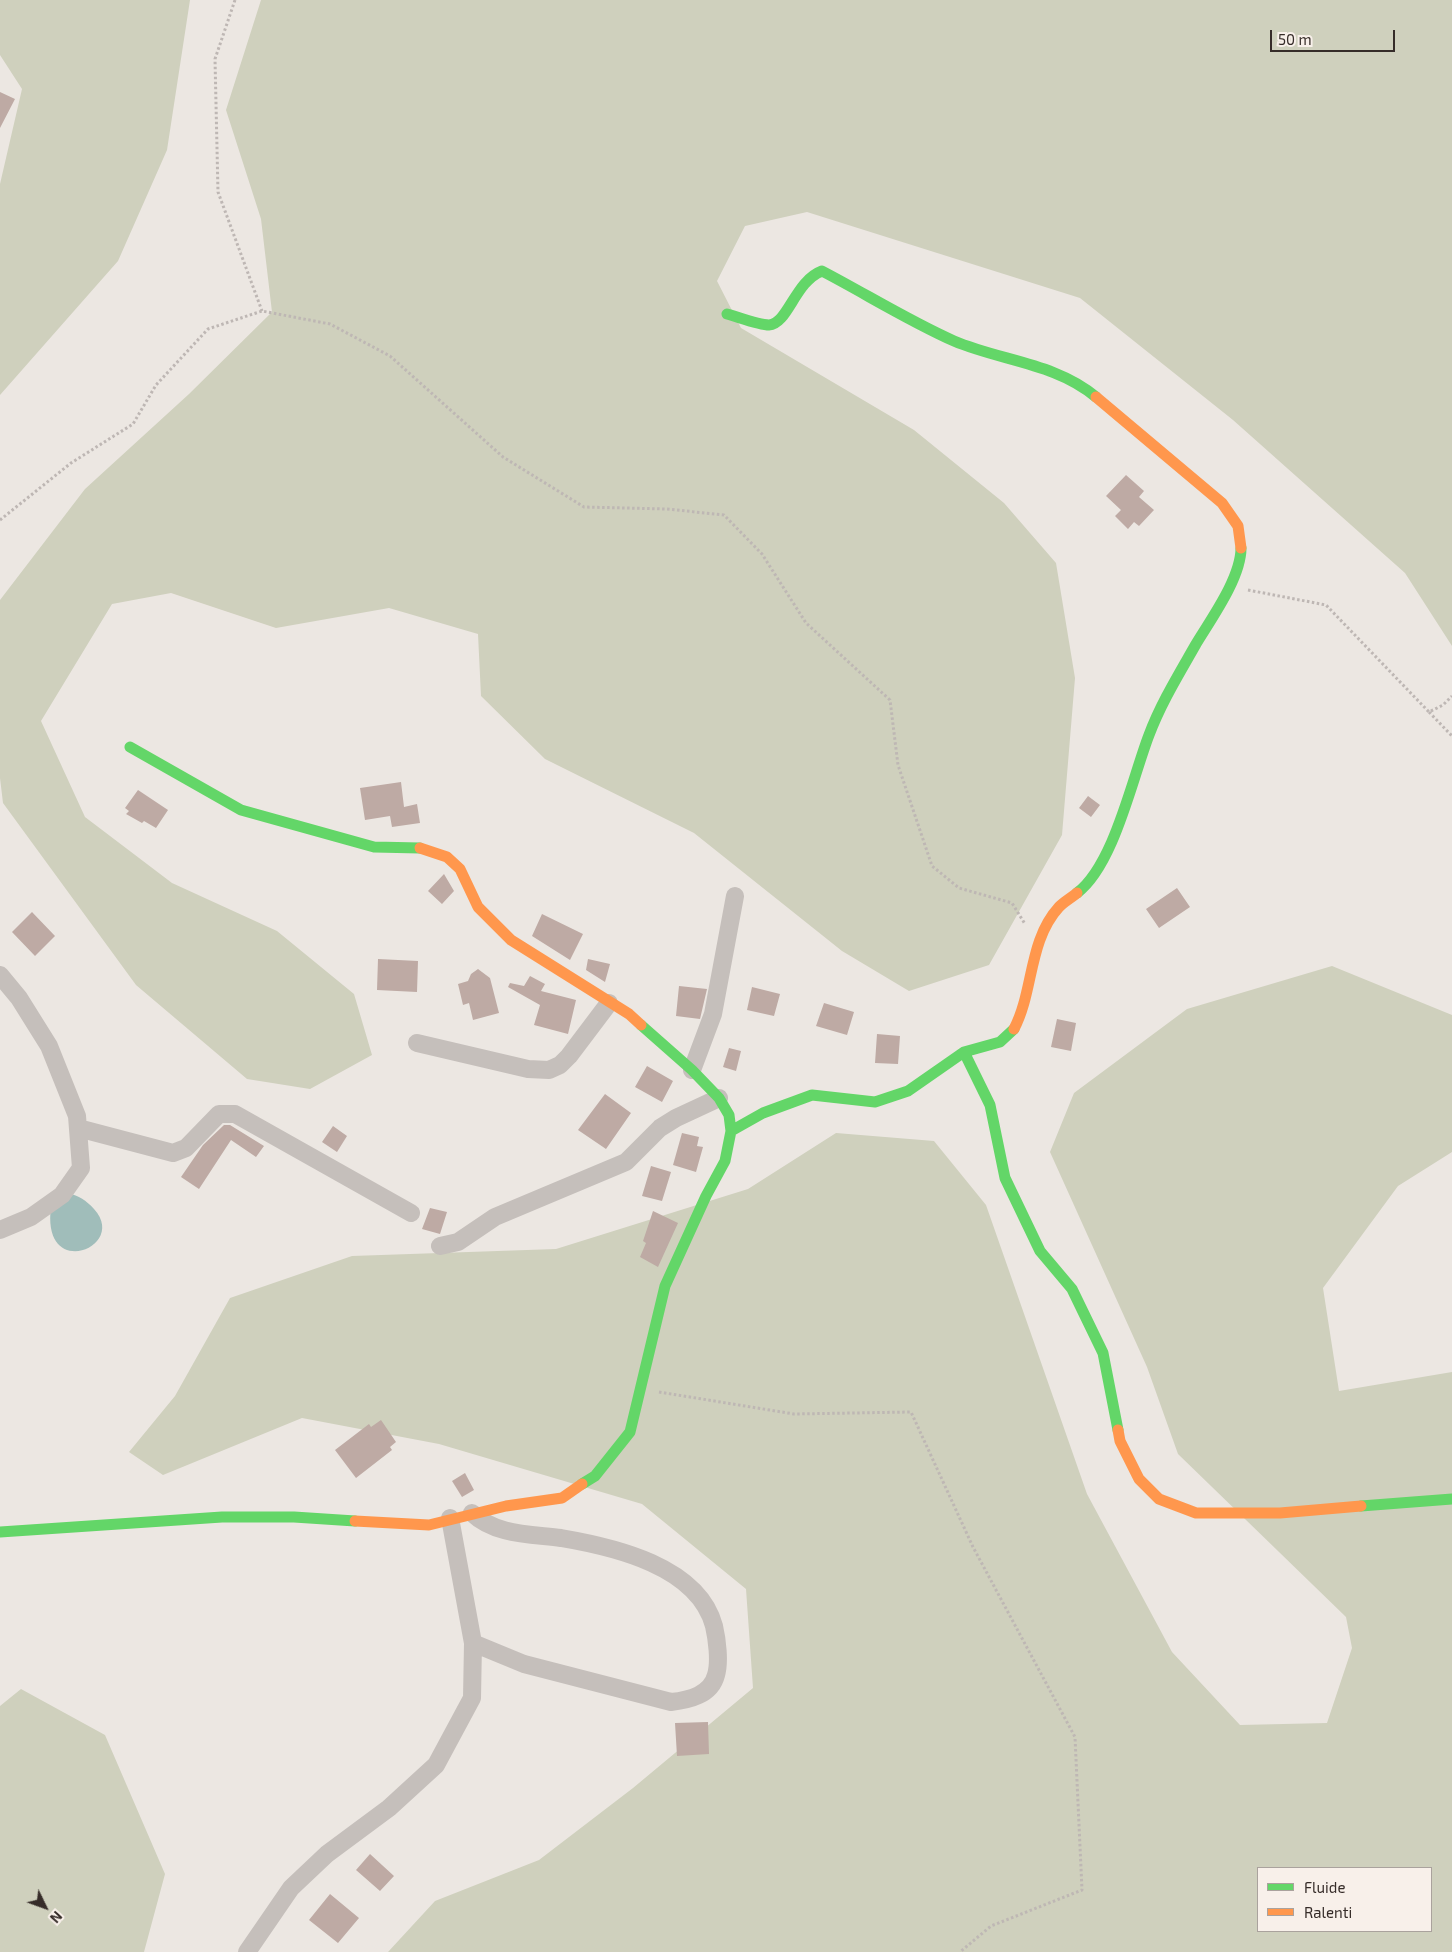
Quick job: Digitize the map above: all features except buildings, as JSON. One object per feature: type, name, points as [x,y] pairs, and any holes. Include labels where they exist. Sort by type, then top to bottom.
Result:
[{"type":"street","points":[[727,314],[769,325],[773,324],[780,320],[805,280],[816,272],[822,271],[955,341],[1060,374],[1086,388],[1222,503],[1238,526],[1242,551],[1230,587],[1166,696],[1149,734],[1106,855],[1085,887],[1059,907],[1051,918],[1038,945],[1020,1018],[1013,1031],[1000,1042],[964,1052],[908,1091],[875,1102],[812,1095],[763,1113],[731,1131]]},
{"type":"street","points":[[0,1532],[222,1517],[294,1518],[429,1525],[472,1513],[562,1498],[595,1476],[630,1432],[665,1286],[706,1196],[726,1161],[731,1131],[729,1115],[718,1098],[692,1070],[629,1014],[511,940],[478,907],[460,869],[447,857],[425,848],[374,847],[328,836],[241,810],[130,747]]},
{"type":"street","points":[[692,1070],[713,1014],[735,896]]},
{"type":"street","points":[[0,975],[19,998],[49,1046],[77,1116],[81,1168],[62,1194],[31,1217],[0,1230]]},
{"type":"street","points":[[418,1043],[528,1069],[549,1070],[569,1056],[609,1003]]},
{"type":"street","points":[[964,1052],[990,1105],[1005,1178],[1040,1251],[1072,1289],[1103,1353],[1120,1441],[1139,1479],[1159,1499],[1196,1513],[1280,1512],[1452,1499]]},
{"type":"street","points":[[440,1246],[458,1242],[495,1217],[510,1210],[626,1162],[660,1128],[676,1118],[718,1098]]},
{"type":"street","points":[[78,1128],[173,1154],[186,1148],[219,1114],[235,1114],[411,1213]]},
{"type":"street","points":[[472,1513],[489,1527],[607,1548],[672,1573],[701,1599],[711,1614],[716,1633],[717,1674],[713,1683],[704,1693],[687,1700],[671,1702],[524,1664],[473,1643]]},
{"type":"street","points":[[247,1952],[291,1888],[328,1854],[389,1808],[436,1765],[472,1698],[473,1643],[450,1518]]},
{"type":"path","points":[[235,0],[215,59],[218,192],[262,311]]},
{"type":"path","points":[[0,520],[71,463],[133,424],[156,386],[208,329],[262,311],[330,324],[390,356],[503,457],[584,507],[667,510],[724,515],[762,554],[806,623],[890,700],[898,765],[932,866],[959,888],[1012,903],[1038,945]]},
{"type":"path","points":[[1230,587],[1326,604],[1452,736]]},
{"type":"path","points":[[1429,712],[1443,705],[1452,696]]},
{"type":"path","points":[[641,1390],[794,1414],[911,1412],[973,1547],[1075,1737],[1082,1890],[991,1926],[960,1952]]},
{"type":"green space","points":[[0,0],[190,0],[167,150],[118,261],[0,395],[0,184],[22,89],[0,55]]},
{"type":"green space","points":[[261,0],[1452,0],[1452,646],[1405,573],[1233,420],[1080,298],[807,212],[745,226],[717,281],[741,328],[914,430],[1004,503],[1056,563],[1075,678],[1062,835],[989,965],[909,991],[842,951],[694,833],[545,759],[481,696],[478,634],[389,608],[276,628],[171,593],[112,604],[41,721],[85,817],[172,883],[277,931],[354,994],[372,1055],[310,1089],[247,1079],[136,985],[3,803],[0,778],[0,600],[85,489],[189,394],[272,312],[261,219],[226,110]]},
{"type":"green space","points":[[1332,966],[1452,1015],[1452,1152],[1398,1186],[1323,1288],[1339,1391],[1452,1372],[1452,1952],[388,1952],[435,1901],[539,1860],[633,1788],[753,1688],[746,1589],[642,1504],[439,1444],[302,1418],[163,1475],[129,1452],[175,1396],[230,1298],[352,1256],[556,1249],[748,1189],[836,1133],[934,1141],[986,1205],[1087,1494],[1172,1652],[1240,1725],[1327,1723],[1352,1648],[1346,1617],[1178,1454],[1147,1367],[1050,1152],[1074,1093],[1187,1009]]},
{"type":"green space","points":[[21,1689],[105,1735],[165,1874],[144,1952],[0,1952],[0,1706]]},
{"type":"water","points":[[68,1193],[88,1203],[102,1223],[101,1235],[93,1245],[82,1250],[69,1251],[58,1244],[51,1230],[51,1207]]},
{"type":"traffic: fast","points":[[727,314],[765,325],[776,323],[805,284],[822,271],[954,341],[1064,377],[1096,397]]},
{"type":"traffic: fast","points":[[1077,893],[1090,880],[1112,842],[1154,723],[1177,678],[1231,585],[1240,560],[1241,548]]},
{"type":"traffic: fast","points":[[130,747],[241,810],[374,847],[420,848]]},
{"type":"traffic: fast","points":[[582,1484],[595,1476],[630,1432],[665,1286],[706,1196],[725,1161],[731,1131],[729,1115],[719,1098],[692,1070],[641,1025]]},
{"type":"traffic: fast","points":[[731,1131],[763,1113],[812,1095],[875,1102],[908,1091],[964,1052],[1000,1042],[1014,1029]]},
{"type":"traffic: fast","points":[[964,1052],[990,1105],[1005,1178],[1040,1251],[1072,1289],[1103,1353],[1118,1430]]},
{"type":"traffic: fast","points":[[1361,1506],[1452,1499]]},
{"type":"traffic: fast","points":[[0,1532],[222,1517],[294,1517],[355,1521]]},
{"type":"traffic: slow","points":[[1096,397],[1222,503],[1238,526],[1241,548]]},
{"type":"traffic: slow","points":[[420,848],[447,857],[460,869],[478,907],[511,940],[629,1014],[641,1025]]},
{"type":"traffic: slow","points":[[1014,1029],[1025,999],[1036,951],[1042,935],[1049,920],[1059,907],[1077,893]]},
{"type":"traffic: slow","points":[[1118,1430],[1120,1441],[1139,1479],[1159,1499],[1196,1513],[1280,1513],[1361,1506]]},
{"type":"traffic: slow","points":[[355,1521],[429,1525],[506,1506],[562,1498],[582,1484]]}]
